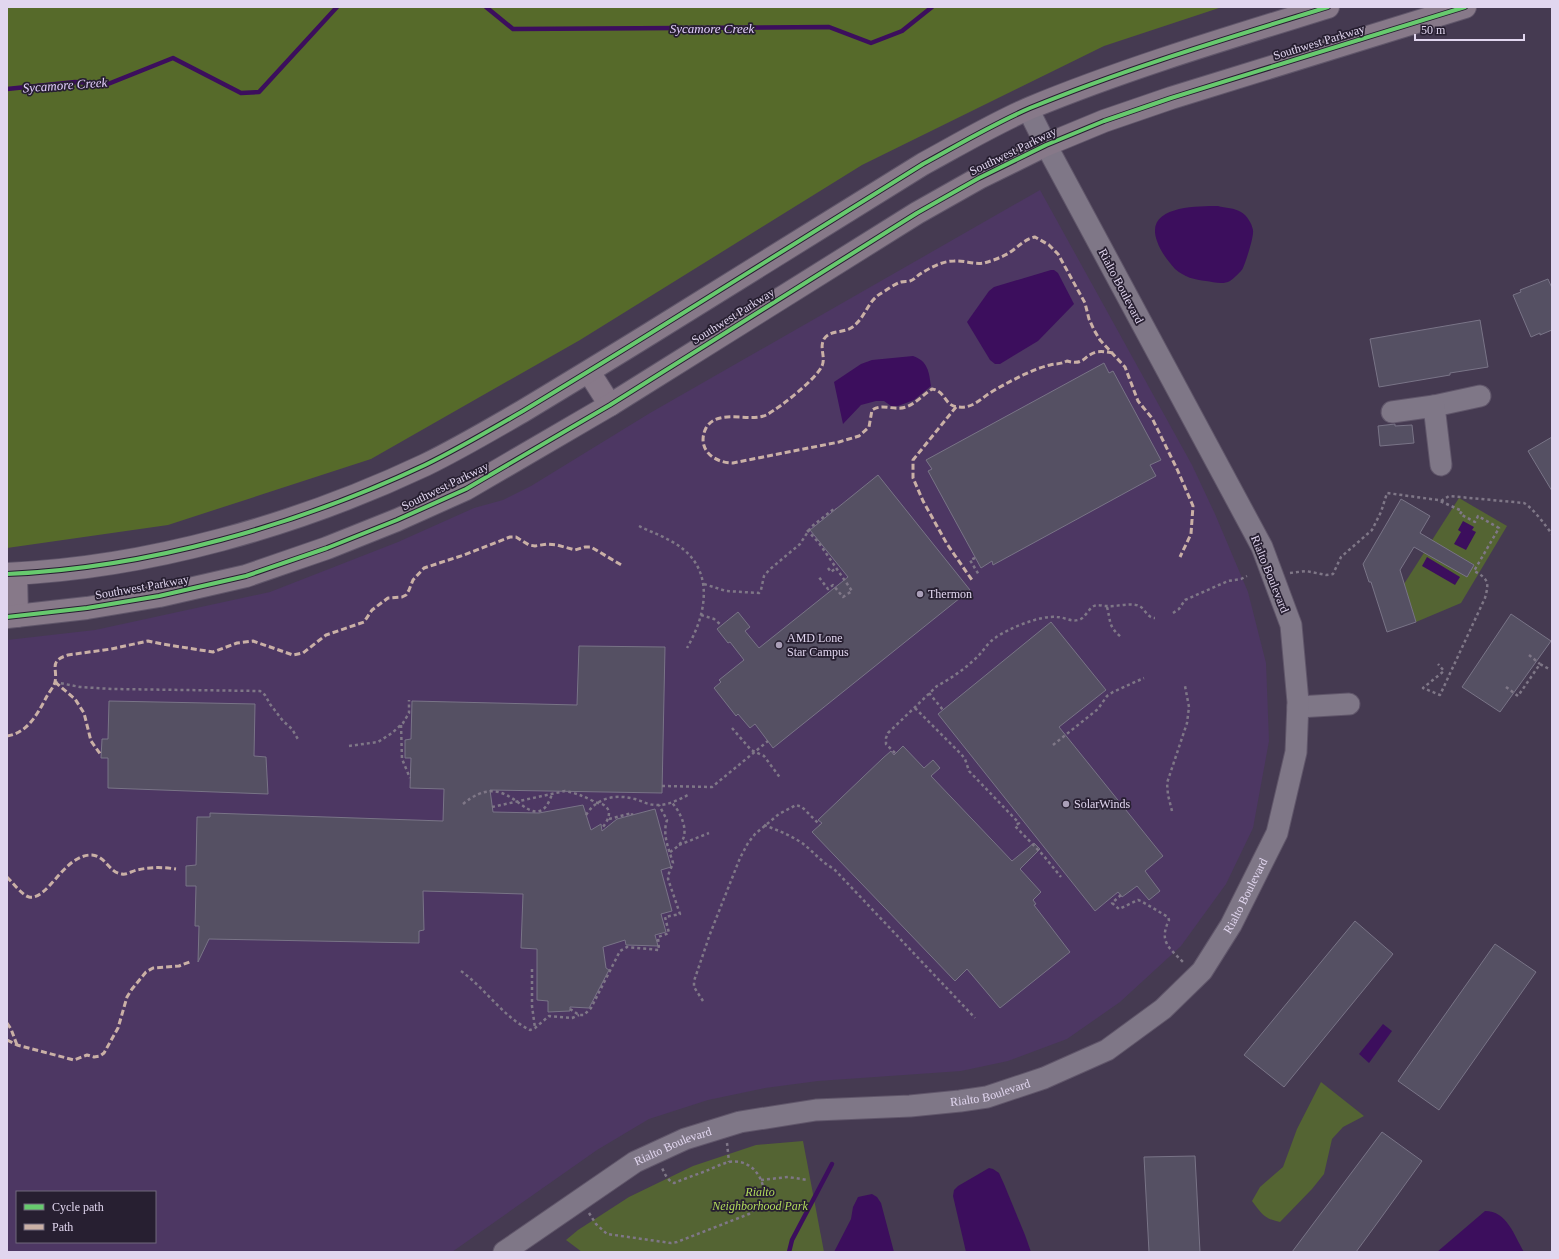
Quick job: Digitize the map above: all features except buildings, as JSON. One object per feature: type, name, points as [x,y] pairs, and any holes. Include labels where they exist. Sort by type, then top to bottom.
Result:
[{"type":"main road","points":[[12,616],[11,574],[104,565],[175,550],[253,531],[327,506],[375,487],[467,444],[589,372],[923,164],[973,136],[1028,109],[1084,87],[1153,62],[1328,7]]},
{"type":"main road","name":"Southwest Parkway","points":[[12,616],[87,608],[159,596],[246,576],[327,548],[397,520],[466,489],[610,405],[917,213],[979,178],[1046,145],[1104,121],[1172,98],[1465,7]]},
{"type":"main road","points":[[589,372],[610,405]]},
{"type":"street","name":"Rialto Boulevard","points":[[504,1252],[635,1162],[685,1139],[740,1122],[816,1110],[910,1106],[987,1097],[1044,1078],[1107,1050],[1163,1009],[1202,971],[1231,925],[1277,833],[1296,752],[1298,707],[1291,625],[1262,547],[1028,109]]},
{"type":"street","points":[[1392,412],[1434,406],[1480,396]]},
{"type":"street","points":[[1434,406],[1441,465]]},
{"type":"street","points":[[1298,707],[1349,704]]},
{"type":"path","points":[[1289,573],[1306,571],[1326,576],[1333,574],[1341,558],[1372,530],[1381,512],[1387,493],[1441,501],[1462,510],[1460,514],[1475,522],[1478,516],[1499,528],[1474,572],[1484,577],[1487,581],[1488,586],[1484,598],[1440,695],[1423,688],[1444,672],[1438,664]]},
{"type":"path","points":[[1441,501],[1449,496],[1524,503],[1528,505],[1552,534]]},
{"type":"path","points":[[704,584],[726,591],[759,593],[764,576],[769,570],[800,544],[807,530],[835,508],[836,509]]},
{"type":"path","points":[[639,526],[682,548],[690,555],[698,568],[704,584],[705,594],[695,635],[687,648]]},
{"type":"path","points":[[807,530],[819,542],[852,591],[843,597],[833,586],[828,589],[818,576]]},
{"type":"path","points":[[975,558],[970,560],[979,576]]},
{"type":"path","points":[[828,568],[831,572],[836,568]]},
{"type":"path","points":[[1173,613],[1179,609],[1185,600],[1228,581],[1247,576]]},
{"type":"path","points":[[895,753],[888,747],[886,738],[888,734],[937,686],[947,681],[974,660],[994,638],[1014,627],[1057,616],[1071,620],[1079,620],[1096,605],[1136,605],[1140,606],[1148,616],[1155,618]]},
{"type":"path","points":[[1107,606],[1110,625],[1121,637]]},
{"type":"path","points":[[701,615],[714,619],[721,625]]},
{"type":"path","points":[[1529,655],[1549,669]]},
{"type":"path","points":[[1506,687],[1518,696],[1540,664]]},
{"type":"path","points":[[1053,745],[1098,709],[1106,696],[1144,678]]},
{"type":"path","points":[[55,682],[80,687],[112,689],[260,691],[265,695],[282,721],[292,729],[299,742]]},
{"type":"path","points":[[1172,811],[1167,783],[1187,723],[1189,707],[1185,686]]},
{"type":"path","points":[[929,693],[943,710]]},
{"type":"path","points":[[349,746],[378,742],[392,733],[401,725],[408,713],[409,700]]},
{"type":"path","points":[[915,708],[965,758],[969,771],[1019,823],[1015,826],[1043,855],[1061,877]]},
{"type":"path","points":[[401,725],[402,760],[410,778]]},
{"type":"path","points":[[732,728],[750,750],[764,756],[781,779]]},
{"type":"path","points":[[662,786],[712,787],[768,742]]},
{"type":"path","points":[[463,804],[478,793],[490,791],[505,794],[533,811],[542,811],[546,807],[552,794]]},
{"type":"path","points":[[492,807],[565,791],[576,793],[602,804],[607,808],[609,818],[602,828]]},
{"type":"path","points":[[586,815],[597,803],[604,799],[614,797],[625,797],[648,804],[659,805],[672,803],[688,795]]},
{"type":"path","points":[[670,852],[683,840],[684,832],[681,817],[676,807],[672,803]]},
{"type":"path","points":[[461,971],[478,984],[515,1022],[530,1030],[535,1028],[549,1016],[572,1018],[579,1015],[584,1015],[591,1008],[620,951],[627,948],[659,950],[658,937],[669,933],[665,918],[680,914],[668,879],[673,863],[664,828],[666,820],[659,805]]},
{"type":"path","points":[[703,1001],[694,987],[694,981],[710,934],[740,858],[748,843],[764,825],[779,814],[796,805],[802,807],[820,825]]},
{"type":"path","points":[[609,818],[632,813],[632,815]]},
{"type":"path","points":[[764,825],[782,832],[802,843],[825,864],[834,869],[975,1018]]},
{"type":"path","points":[[679,845],[709,833]]},
{"type":"path","points":[[1121,895],[1112,903],[1120,908],[1138,900],[1168,917],[1169,920],[1164,933],[1164,939],[1183,962]]},
{"type":"path","points":[[532,969],[532,1006],[535,1028]]},
{"type":"path","points":[[570,1009],[579,1015]]},
{"type":"path","points":[[727,1143],[729,1162]]},
{"type":"path","points":[[588,1213],[599,1228],[607,1234],[671,1243],[748,1214],[757,1208],[762,1200],[764,1190],[761,1180],[757,1172],[751,1166],[744,1163],[729,1162],[674,1183],[666,1177],[661,1167]]},
{"type":"path","points":[[761,1180],[788,1177],[808,1180]]},
{"type":"shaded area","points":[[1040,190],[1192,465],[1215,514],[1248,592],[1266,663],[1269,741],[1253,828],[1226,884],[1181,946],[1120,1002],[1067,1039],[1008,1061],[961,1071],[818,1081],[765,1088],[708,1100],[649,1119],[597,1150],[452,1252],[7,1252],[7,640],[95,630],[270,592],[398,542],[474,508],[503,500],[531,486],[650,413]]},
{"type":"shaded area","points":[[1218,206],[1243,213],[1252,225],[1253,230],[1248,255],[1243,268],[1230,281],[1221,283],[1194,279],[1175,269],[1160,248],[1155,229],[1158,221],[1174,210]]},
{"type":"shaded area","points":[[1051,270],[1058,273],[1074,304],[1038,341],[1000,364],[995,364],[990,360],[967,322],[989,291],[994,287]]},
{"type":"shaded area","points":[[913,356],[925,364],[931,386],[914,400],[898,406],[891,406],[884,401],[876,401],[861,405],[843,424],[834,382],[861,364],[872,360]]},
{"type":"shaded area","points":[[1463,521],[1474,527],[1472,530],[1476,532],[1466,550],[1454,544],[1461,532],[1458,530]]},
{"type":"shaded area","points":[[1427,557],[1460,577],[1455,585],[1422,566]]},
{"type":"shaded area","points":[[1383,1024],[1392,1031],[1369,1063],[1359,1054]]},
{"type":"shaded area","points":[[989,1168],[999,1173],[1031,1252],[966,1252],[953,1196],[954,1190],[958,1186]]},
{"type":"shaded area","points":[[872,1194],[877,1197],[881,1203],[894,1252],[834,1252],[851,1219],[853,1207],[858,1197]]},
{"type":"shaded area","points":[[1485,1211],[1493,1212],[1504,1219],[1524,1252],[1437,1252]]},
{"type":"green space","points":[[7,7],[1222,7],[1104,46],[862,165],[580,340],[371,459],[168,525],[7,548]]},
{"type":"green space","points":[[1459,498],[1507,526],[1461,603],[1416,622],[1404,584]]},
{"type":"green space","points":[[1321,1082],[1364,1116],[1343,1127],[1332,1139],[1324,1174],[1312,1189],[1280,1222],[1275,1221],[1263,1215],[1252,1201],[1260,1187],[1283,1167],[1297,1129]]},
{"type":"green space","name":"Rialto Neighborhood Park","points":[[803,1141],[824,1252],[582,1252],[566,1240],[578,1230],[629,1197],[693,1166],[756,1145]]},
{"type":"waterway","name":"Sycamore Creek","points":[[7,89],[75,82],[108,84],[173,58],[241,93],[259,92],[337,7]]},
{"type":"waterway","name":"Sycamore Creek","points":[[486,7],[513,29],[829,27],[871,43],[902,31],[932,7]]},
{"type":"waterway","points":[[789,1252],[792,1240],[832,1164]]},
{"type":"marked path","points":[[1113,353],[1111,353],[1109,352],[1096,352],[1077,362],[1067,361],[1040,368],[1004,385],[973,405],[963,407],[953,406],[937,390],[932,389],[909,406],[901,408],[880,407],[872,410],[869,427],[859,436],[839,442],[733,463],[713,457],[708,453],[703,442],[703,435],[706,428],[711,422],[718,418],[761,417],[790,399],[813,378],[822,366],[822,346],[824,339],[830,334],[851,328],[860,320],[872,301],[890,287],[914,279],[928,269],[945,262],[958,261],[984,263],[990,261],[1012,251],[1025,241],[1035,237],[1049,245],[1058,254],[1085,303],[1089,319],[1094,330],[1100,340],[1125,367],[1138,401],[1152,418],[1177,469],[1193,506],[1191,534],[1180,557]]},
{"type":"marked path","points":[[956,407],[913,460],[913,478],[923,501],[947,544],[972,580]]},
{"type":"marked path","points":[[7,736],[21,731],[32,721],[53,688],[56,677],[56,663],[62,657],[68,655],[111,649],[148,641],[213,652],[237,643],[253,641],[293,655],[303,653],[326,635],[364,622],[372,610],[388,598],[402,597],[406,595],[413,580],[424,568],[464,555],[510,537],[516,537],[529,545],[535,546],[547,544],[575,550],[591,547],[623,566]]},
{"type":"marked path","points":[[55,682],[75,699],[84,713],[91,741],[101,755]]},
{"type":"marked path","points":[[7,877],[21,892],[29,897],[36,896],[43,892],[73,862],[82,857],[92,855],[101,858],[114,871],[122,874],[151,868],[176,869]]},
{"type":"marked path","points":[[7,1040],[17,1045],[74,1060],[87,1055],[94,1057],[100,1056],[104,1053],[118,1028],[127,997],[146,972],[153,968],[179,966],[192,961]]},
{"type":"marked path","points":[[7,1023],[17,1045]]},
{"type":"cycle path","points":[[7,574],[60,570],[114,563],[168,553],[221,540],[274,524],[376,487],[437,459],[523,411],[923,164],[1003,121],[1030,108],[1103,80],[1215,42],[1328,7]]},
{"type":"cycle path","points":[[7,617],[87,608],[159,596],[246,576],[327,548],[397,520],[466,489],[610,405],[917,213],[979,178],[1046,145],[1104,121],[1171,98],[1465,7]]},
{"type":"place","name":"Thermon","points":[[920,594]]},
{"type":"place","name":"AMD Lone Star Campus","points":[[779,645]]},
{"type":"place","name":"SolarWinds","points":[[1066,804]]}]
